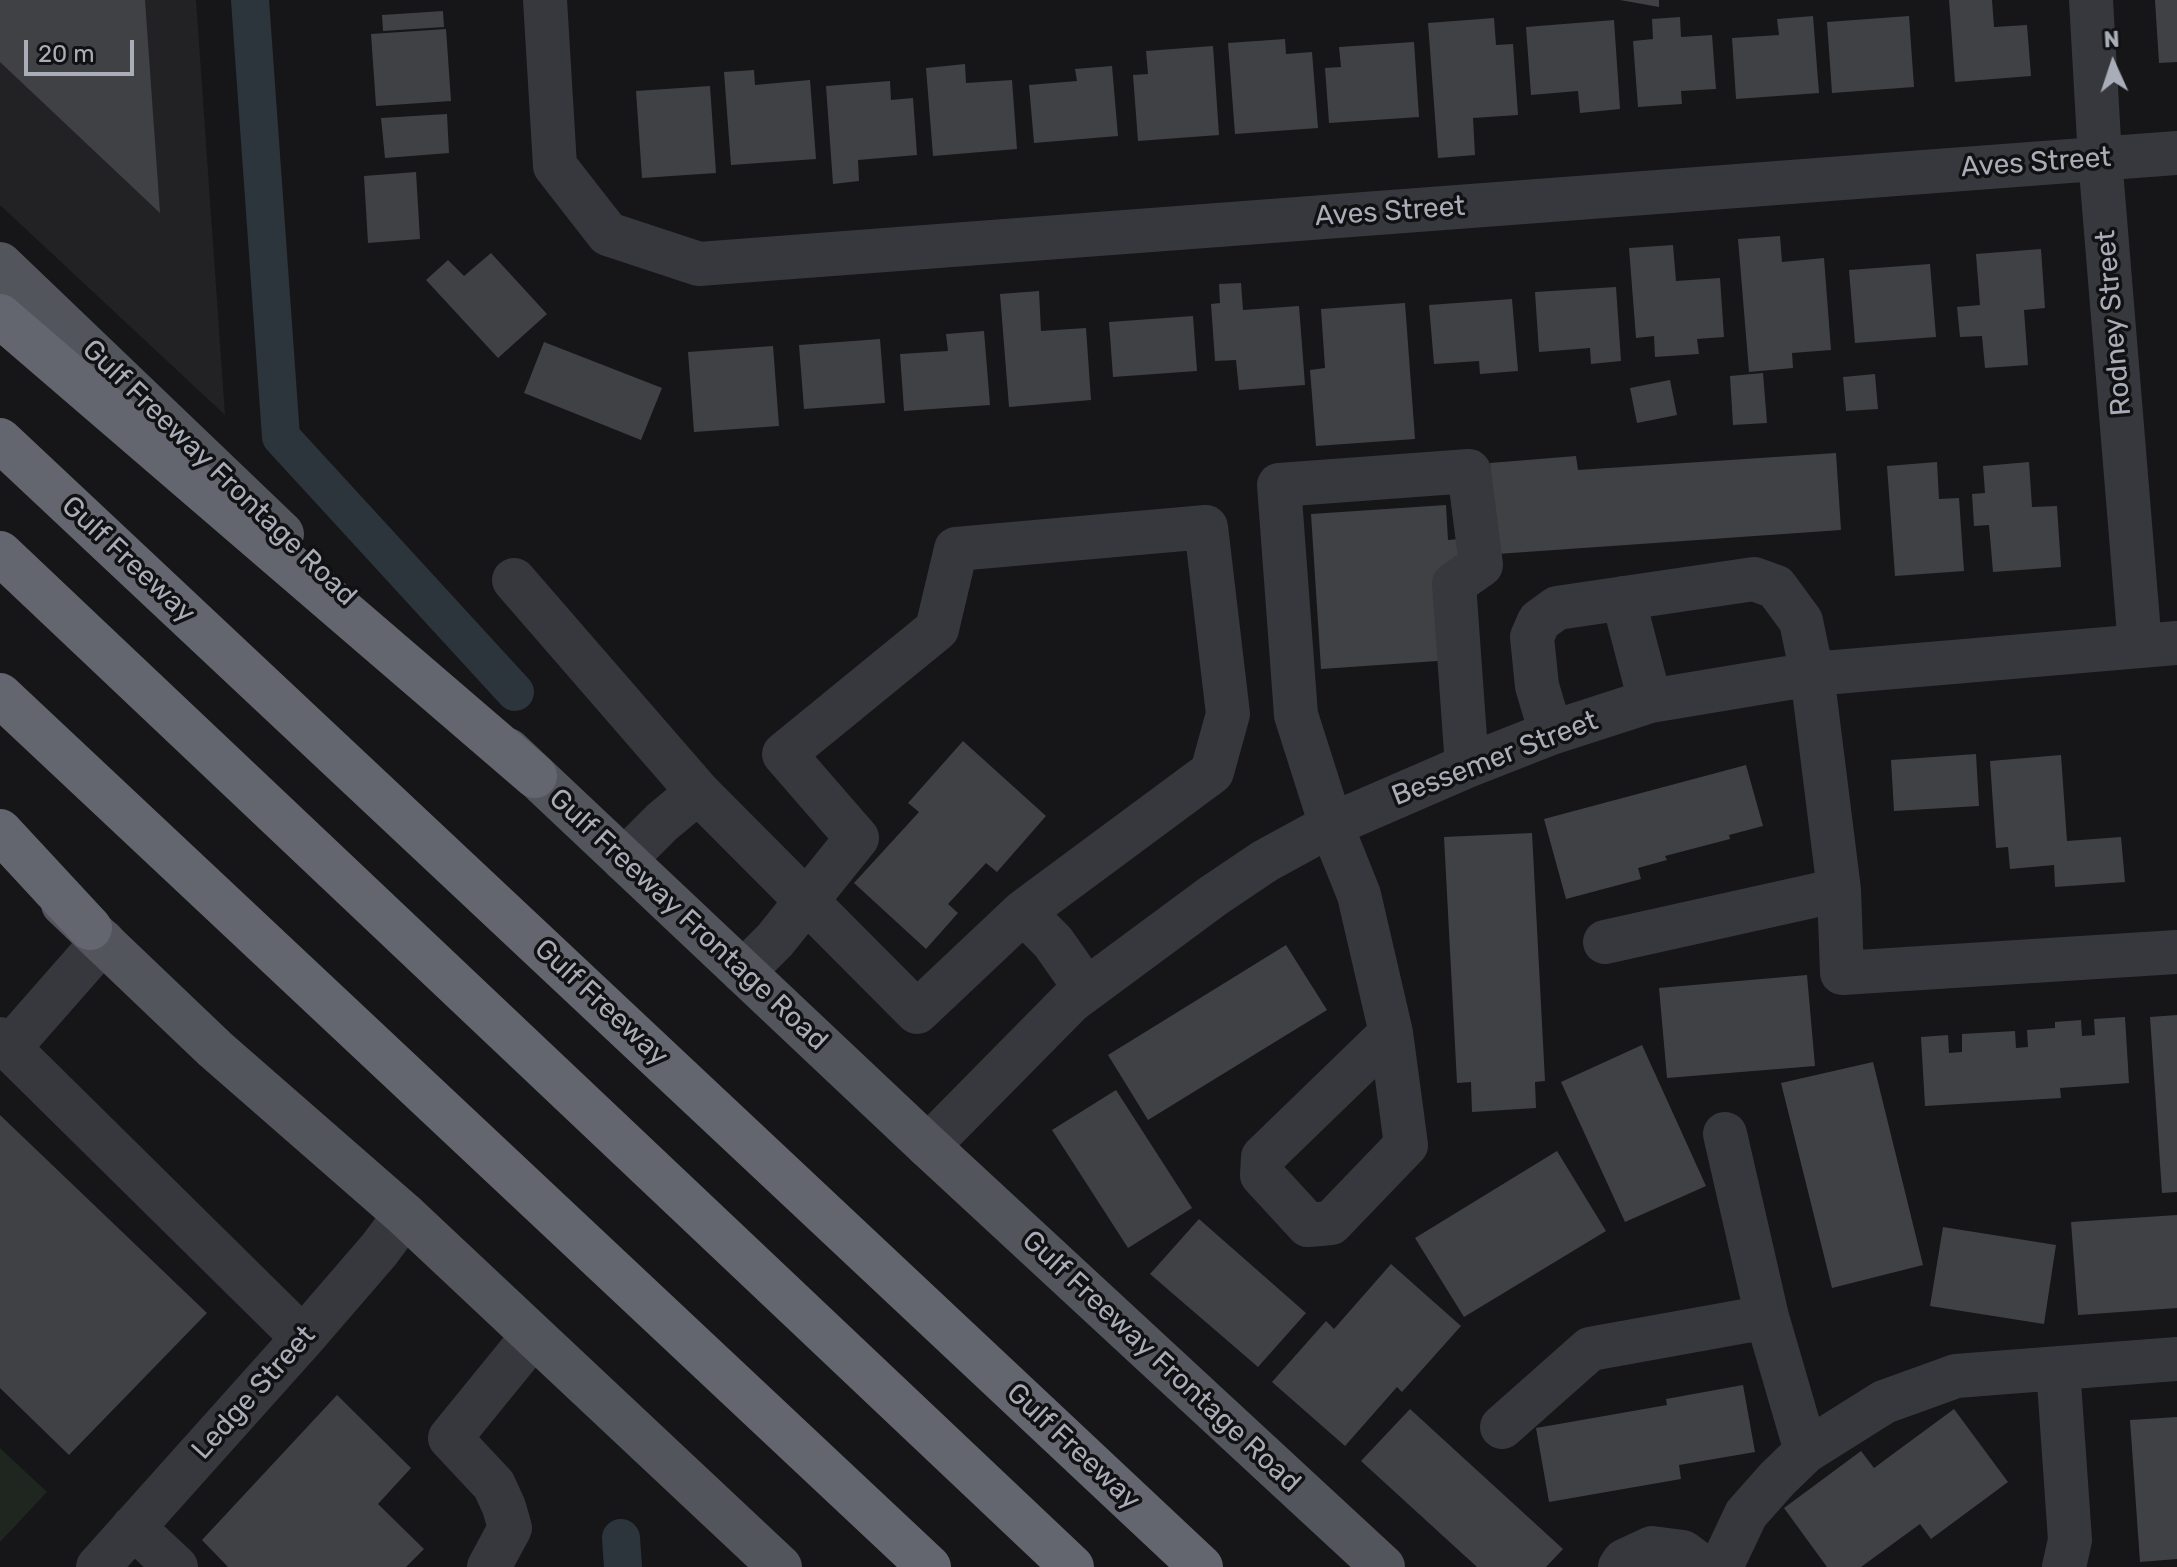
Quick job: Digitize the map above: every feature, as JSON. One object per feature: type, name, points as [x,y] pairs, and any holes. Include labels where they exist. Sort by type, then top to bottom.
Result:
[{"type":"highway","points":[[0,316],[535,776]]},
{"type":"highway","name":"Gulf Freeway","points":[[0,440],[1201,1567]]},
{"type":"highway","points":[[0,553],[1072,1567]]},
{"type":"highway","points":[[0,695],[929,1567]]},
{"type":"highway","points":[[0,831],[96,934]]},
{"type":"main road","name":"Gulf Freeway Frontage Road","points":[[0,264],[624,860],[1383,1567]]},
{"type":"main road","points":[[0,845],[215,1049],[405,1215],[771,1563]]},
{"type":"street","name":"Aves Street","points":[[545,0],[555,166],[608,234],[699,264],[2177,153]]},
{"type":"street","name":"Rodney Street","points":[[2091,0],[2100,158],[2159,644]]},
{"type":"street","points":[[1391,1033],[1359,895],[1331,825],[1296,715],[1279,485],[1469,471],[1481,565],[1454,584],[1467,766]]},
{"type":"street","points":[[514,580],[698,792],[807,899],[917,1012],[1023,912],[1212,772],[1228,714],[1206,527],[956,549],[937,629],[784,754],[857,838],[807,899],[775,940],[743,972]]},
{"type":"street","points":[[1551,733],[1537,686],[1532,637],[1539,621],[1557,608],[1754,579],[1776,587],[1801,621],[1812,674],[1839,890],[1842,973],[2177,952]]},
{"type":"street","points":[[1623,598],[1650,701]]},
{"type":"street","name":"Bessemer Street","points":[[928,1146],[1071,1001],[1265,861],[1331,825],[1467,766],[1551,733],[1650,701],[1812,674],[2159,644]]},
{"type":"street","points":[[624,860],[698,792]]},
{"type":"street","points":[[1605,942],[1839,890]]},
{"type":"street","points":[[1023,912],[1053,942],[1086,989]]},
{"type":"street","points":[[96,934],[4,1044],[303,1338]]},
{"type":"street","points":[[1725,1134],[1767,1317],[1806,1451]]},
{"type":"street","name":"Ledge Street","points":[[98,1567],[303,1338],[405,1215]]},
{"type":"street","points":[[1502,1427],[1590,1349],[1767,1317]]},
{"type":"street","points":[[489,1567],[510,1528],[504,1507],[494,1485],[450,1438],[533,1336]]},
{"type":"street","points":[[1620,1567],[1624,1561],[1652,1548],[1702,1562],[1806,1451],[1884,1402],[1956,1376],[2177,1359]]},
{"type":"street","points":[[2058,1368],[2070,1540],[2064,1567]]},
{"type":"street","points":[[133,1527],[176,1567]]},
{"type":"shaded area","points":[[0,0],[196,0],[225,415],[0,205]]},
{"type":"shaded area","points":[[0,1448],[47,1492],[0,1542]]},
{"type":"building","points":[[0,0],[145,0],[160,213],[0,62]]},
{"type":"building","points":[[1620,0],[1659,0],[1659,7]]},
{"type":"building","points":[[1949,0],[1992,0],[1994,27],[2027,25],[2031,76],[1955,82]]},
{"type":"building","points":[[2155,0],[2177,0],[2177,62],[2159,63]]},
{"type":"building","points":[[443,11],[444,27],[383,31],[382,15]]},
{"type":"building","points":[[1813,16],[1819,93],[1736,99],[1732,38],[1779,35],[1777,19]]},
{"type":"building","points":[[1909,16],[1914,87],[1832,93],[1827,22]]},
{"type":"building","points":[[1680,17],[1681,37],[1712,35],[1716,89],[1681,91],[1682,104],[1638,107],[1633,41],[1653,39],[1652,19]]},
{"type":"building","points":[[1494,18],[1496,45],[1513,44],[1518,115],[1473,118],[1475,155],[1438,158],[1428,23]]},
{"type":"building","points":[[1614,20],[1620,109],[1580,113],[1578,91],[1531,95],[1526,27]]},
{"type":"building","points":[[446,29],[451,101],[376,106],[371,34]]},
{"type":"building","points":[[1285,39],[1286,54],[1312,52],[1318,128],[1235,134],[1228,43]]},
{"type":"building","points":[[1414,42],[1419,117],[1329,123],[1325,68],[1341,67],[1339,47]]},
{"type":"building","points":[[1213,46],[1219,135],[1138,141],[1133,75],[1148,74],[1146,51]]},
{"type":"building","points":[[965,64],[966,83],[1012,80],[1017,149],[933,156],[926,68]]},
{"type":"building","points":[[1112,66],[1118,136],[1034,143],[1029,85],[1077,81],[1075,69]]},
{"type":"building","points":[[754,70],[755,85],[810,80],[816,159],[731,165],[724,72]]},
{"type":"building","points":[[890,81],[891,100],[913,98],[917,155],[858,160],[859,181],[833,184],[826,86]]},
{"type":"building","points":[[710,86],[716,173],[642,178],[636,91]]},
{"type":"building","points":[[447,114],[449,153],[385,158],[381,118]]},
{"type":"building","points":[[416,172],[420,239],[368,243],[364,176]]},
{"type":"building","points":[[1780,236],[1782,262],[1824,258],[1831,350],[1792,353],[1793,368],[1749,372],[1738,239]]},
{"type":"building","points":[[1673,245],[1676,281],[1720,278],[1724,337],[1697,339],[1699,354],[1655,357],[1654,336],[1636,338],[1629,248]]},
{"type":"building","points":[[2041,249],[2045,308],[2024,310],[2028,365],[1985,368],[1982,336],[1960,337],[1957,307],[1980,305],[1976,254]]},
{"type":"building","points":[[491,253],[547,314],[498,358],[426,280],[448,260],[464,276]]},
{"type":"building","points":[[1930,264],[1936,337],[1855,343],[1849,270]]},
{"type":"building","points":[[1241,283],[1243,310],[1299,306],[1305,385],[1239,390],[1236,360],[1215,361],[1211,304],[1220,303],[1219,284]]},
{"type":"building","points":[[1616,287],[1621,361],[1591,364],[1590,348],[1539,352],[1535,292]]},
{"type":"building","points":[[1039,291],[1041,331],[1086,328],[1091,400],[1009,407],[1000,294]]},
{"type":"building","points":[[1512,299],[1518,371],[1480,374],[1479,361],[1434,364],[1429,305]]},
{"type":"building","points":[[1405,303],[1415,439],[1316,446],[1310,370],[1325,368],[1321,309]]},
{"type":"building","points":[[1193,316],[1197,371],[1113,377],[1109,322]]},
{"type":"building","points":[[984,331],[990,405],[904,411],[900,354],[948,351],[946,334]]},
{"type":"building","points":[[880,339],[885,403],[804,409],[799,345]]},
{"type":"building","points":[[544,342],[662,388],[641,440],[524,393]]},
{"type":"building","points":[[773,346],[779,426],[694,432],[688,352]]},
{"type":"building","points":[[1763,373],[1767,423],[1733,425],[1730,376]]},
{"type":"building","points":[[1875,374],[1878,409],[1846,411],[1843,377]]},
{"type":"building","points":[[1670,380],[1677,415],[1637,423],[1630,388]]},
{"type":"building","points":[[1836,453],[1841,530],[1497,554],[1490,463],[1576,456],[1578,470]]},
{"type":"building","points":[[1937,462],[1939,499],[1959,498],[1964,571],[1895,576],[1887,466]]},
{"type":"building","points":[[2029,462],[2032,507],[2057,506],[2061,567],[1993,572],[1989,525],[1974,526],[1972,494],[1985,493],[1983,466]]},
{"type":"building","points":[[1446,505],[1448,540],[1471,538],[1452,660],[1321,669],[1311,514]]},
{"type":"building","points":[[963,741],[1046,816],[997,872],[986,863],[948,904],[958,913],[926,949],[854,883],[919,812],[908,803]]},
{"type":"building","points":[[1976,754],[1979,806],[1894,811],[1891,760]]},
{"type":"building","points":[[2061,755],[2067,841],[2121,837],[2125,882],[2055,887],[2054,865],[2010,869],[2008,847],[1996,848],[1990,761]]},
{"type":"building","points":[[1746,765],[1763,826],[1729,835],[1730,839],[1665,856],[1667,860],[1638,868],[1641,879],[1566,899],[1544,819]]},
{"type":"building","points":[[1532,833],[1545,1081],[1535,1082],[1536,1108],[1472,1112],[1471,1082],[1457,1083],[1444,837]]},
{"type":"building","points":[[1286,945],[1327,1010],[1148,1120],[1108,1055]]},
{"type":"building","points":[[1807,975],[1815,1066],[1667,1078],[1659,988]]},
{"type":"building","points":[[2177,1015],[2177,1192],[2162,1193],[2150,1017]]},
{"type":"building","points":[[2125,1017],[2129,1083],[2060,1088],[2061,1098],[1925,1106],[1921,1037],[1948,1035],[1949,1053],[1962,1052],[1962,1034],[2015,1031],[2016,1048],[2028,1047],[2027,1030],[2055,1028],[2055,1022],[2081,1020],[2082,1036],[2095,1035],[2094,1019]]},
{"type":"building","points":[[1642,1045],[1706,1186],[1625,1222],[1561,1082]]},
{"type":"building","points":[[1873,1062],[1923,1265],[1832,1288],[1781,1083]]},
{"type":"building","points":[[1116,1090],[1192,1208],[1128,1248],[1052,1130]]},
{"type":"building","points":[[0,1115],[207,1313],[69,1455],[0,1388]]},
{"type":"building","points":[[1557,1151],[1606,1231],[1464,1317],[1415,1238]]},
{"type":"building","points":[[2177,1215],[2177,1308],[2078,1315],[2071,1222]]},
{"type":"building","points":[[1199,1219],[1306,1313],[1258,1367],[1150,1274]]},
{"type":"building","points":[[1943,1227],[2056,1245],[2044,1324],[1930,1306]]},
{"type":"building","points":[[1391,1264],[1461,1326],[1402,1392],[1397,1387],[1345,1446],[1272,1382],[1326,1321],[1334,1329]]},
{"type":"building","points":[[1743,1385],[1755,1452],[1679,1465],[1681,1479],[1549,1502],[1536,1428],[1667,1405],[1666,1399]]},
{"type":"building","points":[[337,1395],[411,1468],[378,1504],[424,1549],[406,1567],[228,1567],[202,1540]]},
{"type":"building","points":[[1410,1409],[1563,1549],[1546,1567],[1477,1567],[1361,1461]]},
{"type":"building","points":[[1954,1409],[2008,1482],[1931,1539],[1920,1524],[1861,1567],[1827,1567],[1784,1508],[1861,1451],[1874,1468]]},
{"type":"building","points":[[2177,1417],[2177,1559],[2140,1562],[2130,1420]]},
{"type":"waterway","points":[[250,0],[281,437],[515,692]]},
{"type":"waterway","points":[[621,1538],[623,1567]]}]
